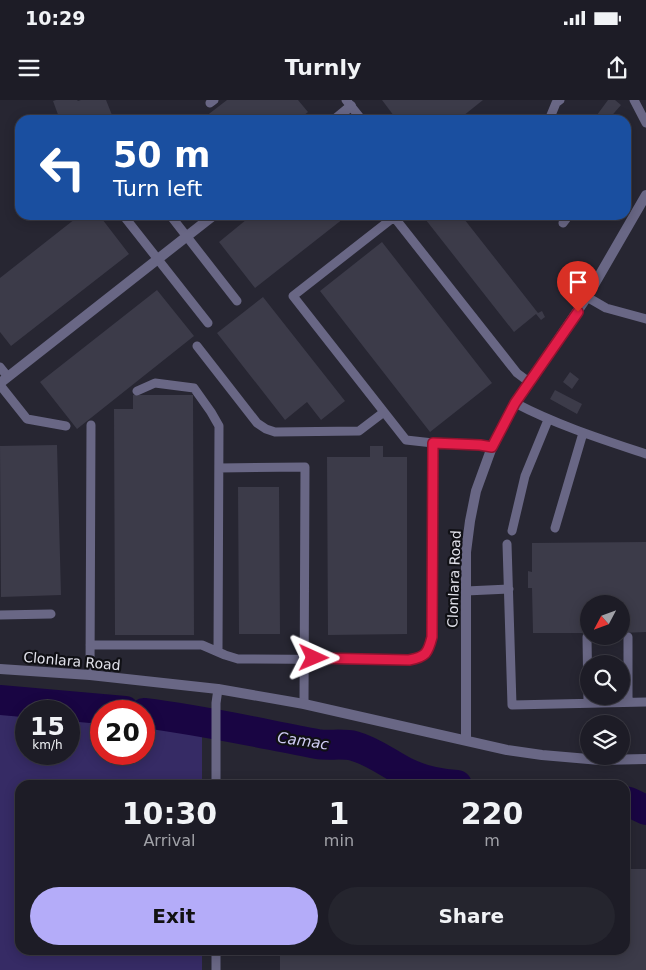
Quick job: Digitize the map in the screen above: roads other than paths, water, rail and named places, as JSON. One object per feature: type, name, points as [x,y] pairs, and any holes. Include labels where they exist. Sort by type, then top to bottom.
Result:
[{"type":"street","points":[[338,115],[349,103]]},
{"type":"street","name":"Clonlara Road","points":[[466,740],[466,552],[476,491],[492,447],[515,403],[587,298],[646,195]]},
{"type":"street","points":[[3,382],[208,220]]},
{"type":"street","name":"Clonlara Road","points":[[0,669],[90,675],[218,689],[304,704],[507,750],[542,755],[600,760],[646,759]]},
{"type":"lane","points":[[551,115],[556,103],[560,100]]},
{"type":"lane","points":[[634,100],[646,123]]},
{"type":"lane","points":[[349,103],[358,115]]},
{"type":"lane","points":[[127,220],[208,323]]},
{"type":"lane","points":[[174,220],[237,301]]},
{"type":"lane","points":[[390,220],[293,296],[406,440],[492,447]]},
{"type":"lane","points":[[396,220],[517,374],[529,382]]},
{"type":"lane","points":[[587,298],[606,308],[646,319]]},
{"type":"lane","points":[[197,346],[257,423],[266,429],[275,432],[359,431],[384,412]]},
{"type":"lane","points":[[0,367],[3,382],[27,419],[66,426]]},
{"type":"lane","points":[[137,391],[155,382],[194,388],[212,412],[219,426],[218,652]]},
{"type":"lane","points":[[515,403],[548,420],[646,454]]},
{"type":"lane","points":[[512,531],[525,476],[548,420]]},
{"type":"lane","points":[[90,675],[91,425]]},
{"type":"lane","points":[[555,528],[583,433]]},
{"type":"lane","points":[[90,645],[202,645],[238,659],[409,660],[422,658],[429,649],[432,637],[433,443]]},
{"type":"lane","points":[[219,468],[305,467],[304,704]]},
{"type":"lane","points":[[508,544],[512,705],[580,703]]},
{"type":"lane","points":[[466,591],[509,589]]},
{"type":"lane","points":[[0,615],[51,614]]},
{"type":"lane","points":[[216,780],[218,689]]},
{"type":"lane","points":[[630,702],[646,702]]},
{"type":"lane","points":[[216,955],[216,970]]},
{"type":"waterway","name":"Camac","points":[[0,700],[90,708]]},
{"type":"waterway","name":"Camac","points":[[155,714],[317,744],[354,746],[368,751],[405,772],[427,780]]},
{"type":"waterway","name":"Camac","points":[[630,802],[646,810]]}]
